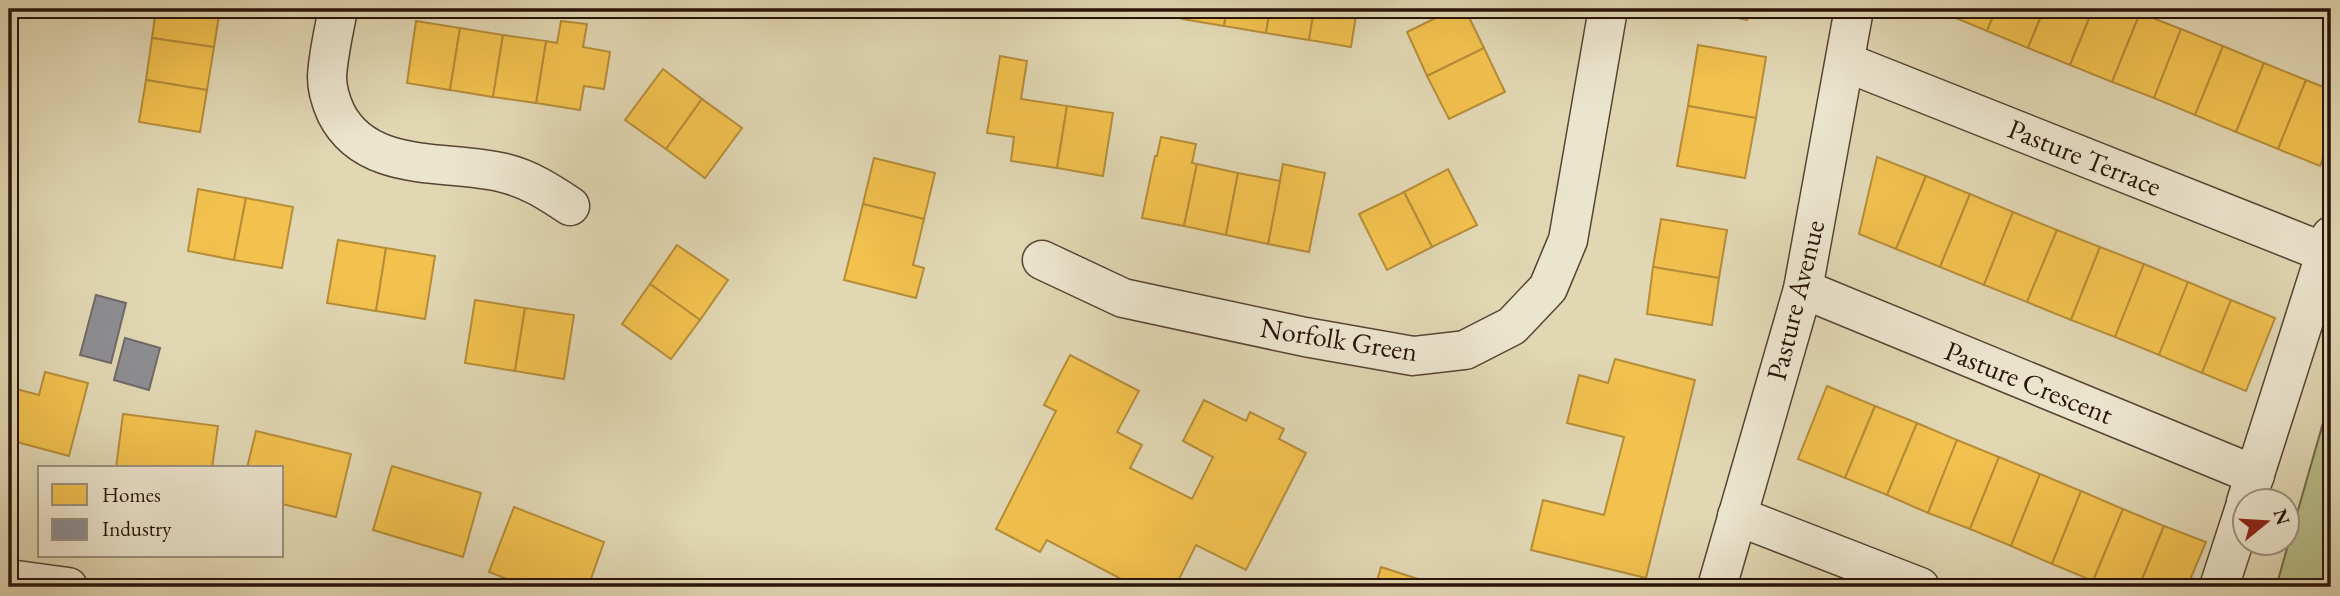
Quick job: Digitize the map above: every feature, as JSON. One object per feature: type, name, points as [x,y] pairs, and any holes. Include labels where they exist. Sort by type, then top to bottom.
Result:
[{"type":"street","points":[[338,9],[327,78],[331,102],[336,113],[342,124],[359,141],[379,153],[402,159],[504,173],[541,186],[570,206]]},
{"type":"street","name":"Norfolk Green","points":[[1042,260],[1123,298],[1279,332],[1413,356],[1465,350],[1512,326],[1548,288],[1568,240],[1608,9]]},
{"type":"street","name":"Pasture Avenue","points":[[1717,587],[1803,289],[1854,9]]},
{"type":"street","name":"Pasture Terrace","points":[[1845,62],[2328,244]]},
{"type":"street","points":[[2251,488],[2328,244]]},
{"type":"street","name":"Pasture Crescent","points":[[1803,289],[2236,488]]},
{"type":"street","points":[[1737,516],[1920,587]]},
{"type":"street","points":[[2219,587],[2232,547]]},
{"type":"street","points":[[9,579],[68,587]]},
{"type":"green space","points":[[2331,395],[2331,587],[2276,587],[2284,558],[2302,558],[2302,496]]},
{"type":"building: Homes","points":[[156,9],[220,9],[214,47],[152,38]]},
{"type":"building: Homes","points":[[1184,9],[1227,9],[1224,26],[1182,19]]},
{"type":"building: Homes","points":[[1227,9],[1270,9],[1266,33],[1224,26]]},
{"type":"building: Homes","points":[[1270,9],[1314,9],[1309,40],[1266,33]]},
{"type":"building: Homes","points":[[1314,9],[1357,9],[1351,47],[1309,40]]},
{"type":"building: Homes","points":[[1454,9],[1465,9],[1484,48],[1427,76],[1407,32]]},
{"type":"building: Homes","points":[[1700,9],[1749,9],[1747,20]]},
{"type":"building: Homes","points":[[1931,9],[1948,9],[1946,14]]},
{"type":"building: Homes","points":[[1948,9],[1996,9],[1987,31],[1946,14]]},
{"type":"building: Homes","points":[[1996,9],[2044,9],[2028,48],[1987,31]]},
{"type":"building: Homes","points":[[2044,9],[2093,9],[2070,65],[2028,48]]},
{"type":"building: Homes","points":[[2093,9],[2130,9],[2140,13],[2112,82],[2070,65]]},
{"type":"building: Homes","points":[[2140,13],[2181,29],[2154,98],[2112,82]]},
{"type":"building: Homes","points":[[416,21],[460,28],[450,90],[407,83]]},
{"type":"building: Homes","points":[[561,21],[587,24],[583,47],[610,52],[604,89],[584,86],[580,110],[536,103],[546,41],[557,43]]},
{"type":"building: Homes","points":[[460,28],[503,35],[493,97],[450,90]]},
{"type":"building: Homes","points":[[2181,29],[2223,46],[2195,115],[2154,98]]},
{"type":"building: Homes","points":[[503,35],[546,41],[536,103],[493,97]]},
{"type":"building: Homes","points":[[152,38],[214,47],[207,90],[146,80]]},
{"type":"building: Homes","points":[[1698,45],[1766,57],[1756,118],[1688,106]]},
{"type":"building: Homes","points":[[2223,46],[2264,63],[2236,132],[2195,115]]},
{"type":"building: Homes","points":[[1484,48],[1505,92],[1449,119],[1427,76]]},
{"type":"building: Homes","points":[[1000,56],[1027,61],[1021,99],[1067,106],[1057,168],[1011,161],[1014,137],[987,133]]},
{"type":"building: Homes","points":[[2264,63],[2306,80],[2278,149],[2236,132]]},
{"type":"building: Homes","points":[[663,69],[702,99],[666,149],[625,120]]},
{"type":"building: Homes","points":[[146,80],[207,90],[200,132],[139,122]]},
{"type":"building: Homes","points":[[2306,80],[2331,90],[2331,137],[2320,166],[2278,149]]},
{"type":"building: Homes","points":[[702,99],[742,128],[705,178],[666,149]]},
{"type":"building: Homes","points":[[1067,106],[1113,113],[1103,176],[1057,168]]},
{"type":"building: Homes","points":[[1688,106],[1756,118],[1745,178],[1677,166]]},
{"type":"building: Homes","points":[[1161,137],[1196,144],[1192,163],[1197,164],[1184,226],[1142,218]]},
{"type":"building: Homes","points":[[1877,157],[1926,176],[1896,249],[1859,234]]},
{"type":"building: Homes","points":[[874,158],[935,173],[924,219],[863,204]]},
{"type":"building: Homes","points":[[1197,164],[1238,173],[1226,235],[1184,226]]},
{"type":"building: Homes","points":[[1283,164],[1325,173],[1309,252],[1268,244]]},
{"type":"building: Homes","points":[[1448,169],[1477,225],[1432,247],[1404,192]]},
{"type":"building: Homes","points":[[1238,173],[1280,181],[1268,244],[1226,235]]},
{"type":"building: Homes","points":[[1926,176],[1970,194],[1940,267],[1896,249]]},
{"type":"building: Homes","points":[[198,189],[246,198],[234,260],[188,251]]},
{"type":"building: Homes","points":[[1404,192],[1432,247],[1387,270],[1359,214]]},
{"type":"building: Homes","points":[[1970,194],[2013,212],[1984,285],[1940,267]]},
{"type":"building: Homes","points":[[246,198],[293,207],[282,268],[234,260]]},
{"type":"building: Homes","points":[[863,204],[924,219],[913,265],[924,268],[916,298],[844,280]]},
{"type":"building: Homes","points":[[2013,212],[2057,230],[2027,302],[1984,285]]},
{"type":"building: Homes","points":[[1661,219],[1727,230],[1719,278],[1653,267]]},
{"type":"building: Homes","points":[[2057,230],[2100,247],[2071,320],[2027,302]]},
{"type":"building: Homes","points":[[338,240],[386,248],[376,311],[327,303]]},
{"type":"building: Homes","points":[[677,245],[728,280],[700,320],[650,284]]},
{"type":"building: Homes","points":[[2100,247],[2144,264],[2115,337],[2071,320]]},
{"type":"building: Homes","points":[[386,248],[435,256],[425,319],[376,311]]},
{"type":"building: Homes","points":[[2144,264],[2188,282],[2159,355],[2115,337]]},
{"type":"building: Homes","points":[[1653,267],[1719,278],[1712,325],[1647,314]]},
{"type":"building: Homes","points":[[2188,282],[2231,300],[2202,373],[2159,355]]},
{"type":"building: Homes","points":[[650,284],[700,320],[671,359],[622,324]]},
{"type":"building: Homes","points":[[475,300],[525,308],[515,371],[465,363]]},
{"type":"building: Homes","points":[[2231,300],[2275,318],[2246,391],[2202,373]]},
{"type":"building: Homes","points":[[525,308],[574,315],[564,379],[515,371]]},
{"type":"building: Homes","points":[[1070,355],[1139,391],[1117,432],[1142,445],[1130,468],[1192,499],[1213,457],[1183,441],[1204,400],[1246,421],[1250,412],[1284,429],[1279,439],[1306,453],[1246,570],[1196,545],[1175,587],[1122,587],[1125,581],[1047,540],[1040,552],[996,529],[1056,411],[1044,405]]},
{"type":"building: Homes","points":[[1615,359],[1695,380],[1646,578],[1531,550],[1543,500],[1604,515],[1624,437],[1567,423],[1579,375],[1608,383]]},
{"type":"building: Homes","points":[[45,372],[88,383],[69,456],[9,440],[9,387],[39,395]]},
{"type":"building: Homes","points":[[1827,386],[1875,406],[1845,478],[1798,459]]},
{"type":"building: Homes","points":[[1875,406],[1917,423],[1887,495],[1845,478]]},
{"type":"building: Homes","points":[[123,414],[218,426],[212,466],[116,466]]},
{"type":"building: Homes","points":[[1917,423],[1957,440],[1928,513],[1887,495]]},
{"type":"building: Homes","points":[[256,431],[351,454],[336,517],[284,504],[284,466],[247,466]]},
{"type":"building: Homes","points":[[1957,440],[1999,457],[1970,529],[1928,513]]},
{"type":"building: Homes","points":[[1999,457],[2040,474],[2011,546],[1970,529]]},
{"type":"building: Homes","points":[[392,466],[481,493],[463,557],[373,530]]},
{"type":"building: Homes","points":[[2040,474],[2081,491],[2052,564],[2011,546]]},
{"type":"building: Homes","points":[[2081,491],[2123,509],[2093,581],[2052,564]]},
{"type":"building: Homes","points":[[514,507],[604,542],[588,587],[528,587],[489,572]]},
{"type":"building: Homes","points":[[2123,509],[2164,526],[2139,587],[2109,587],[2093,581]]},
{"type":"building: Homes","points":[[2164,526],[2206,542],[2187,587],[2139,587]]},
{"type":"building: Homes","points":[[1381,567],[1443,587],[1375,587]]},
{"type":"building: Industry","points":[[96,295],[126,303],[111,363],[80,355]]},
{"type":"building: Industry","points":[[125,338],[160,348],[149,390],[114,380]]}]
